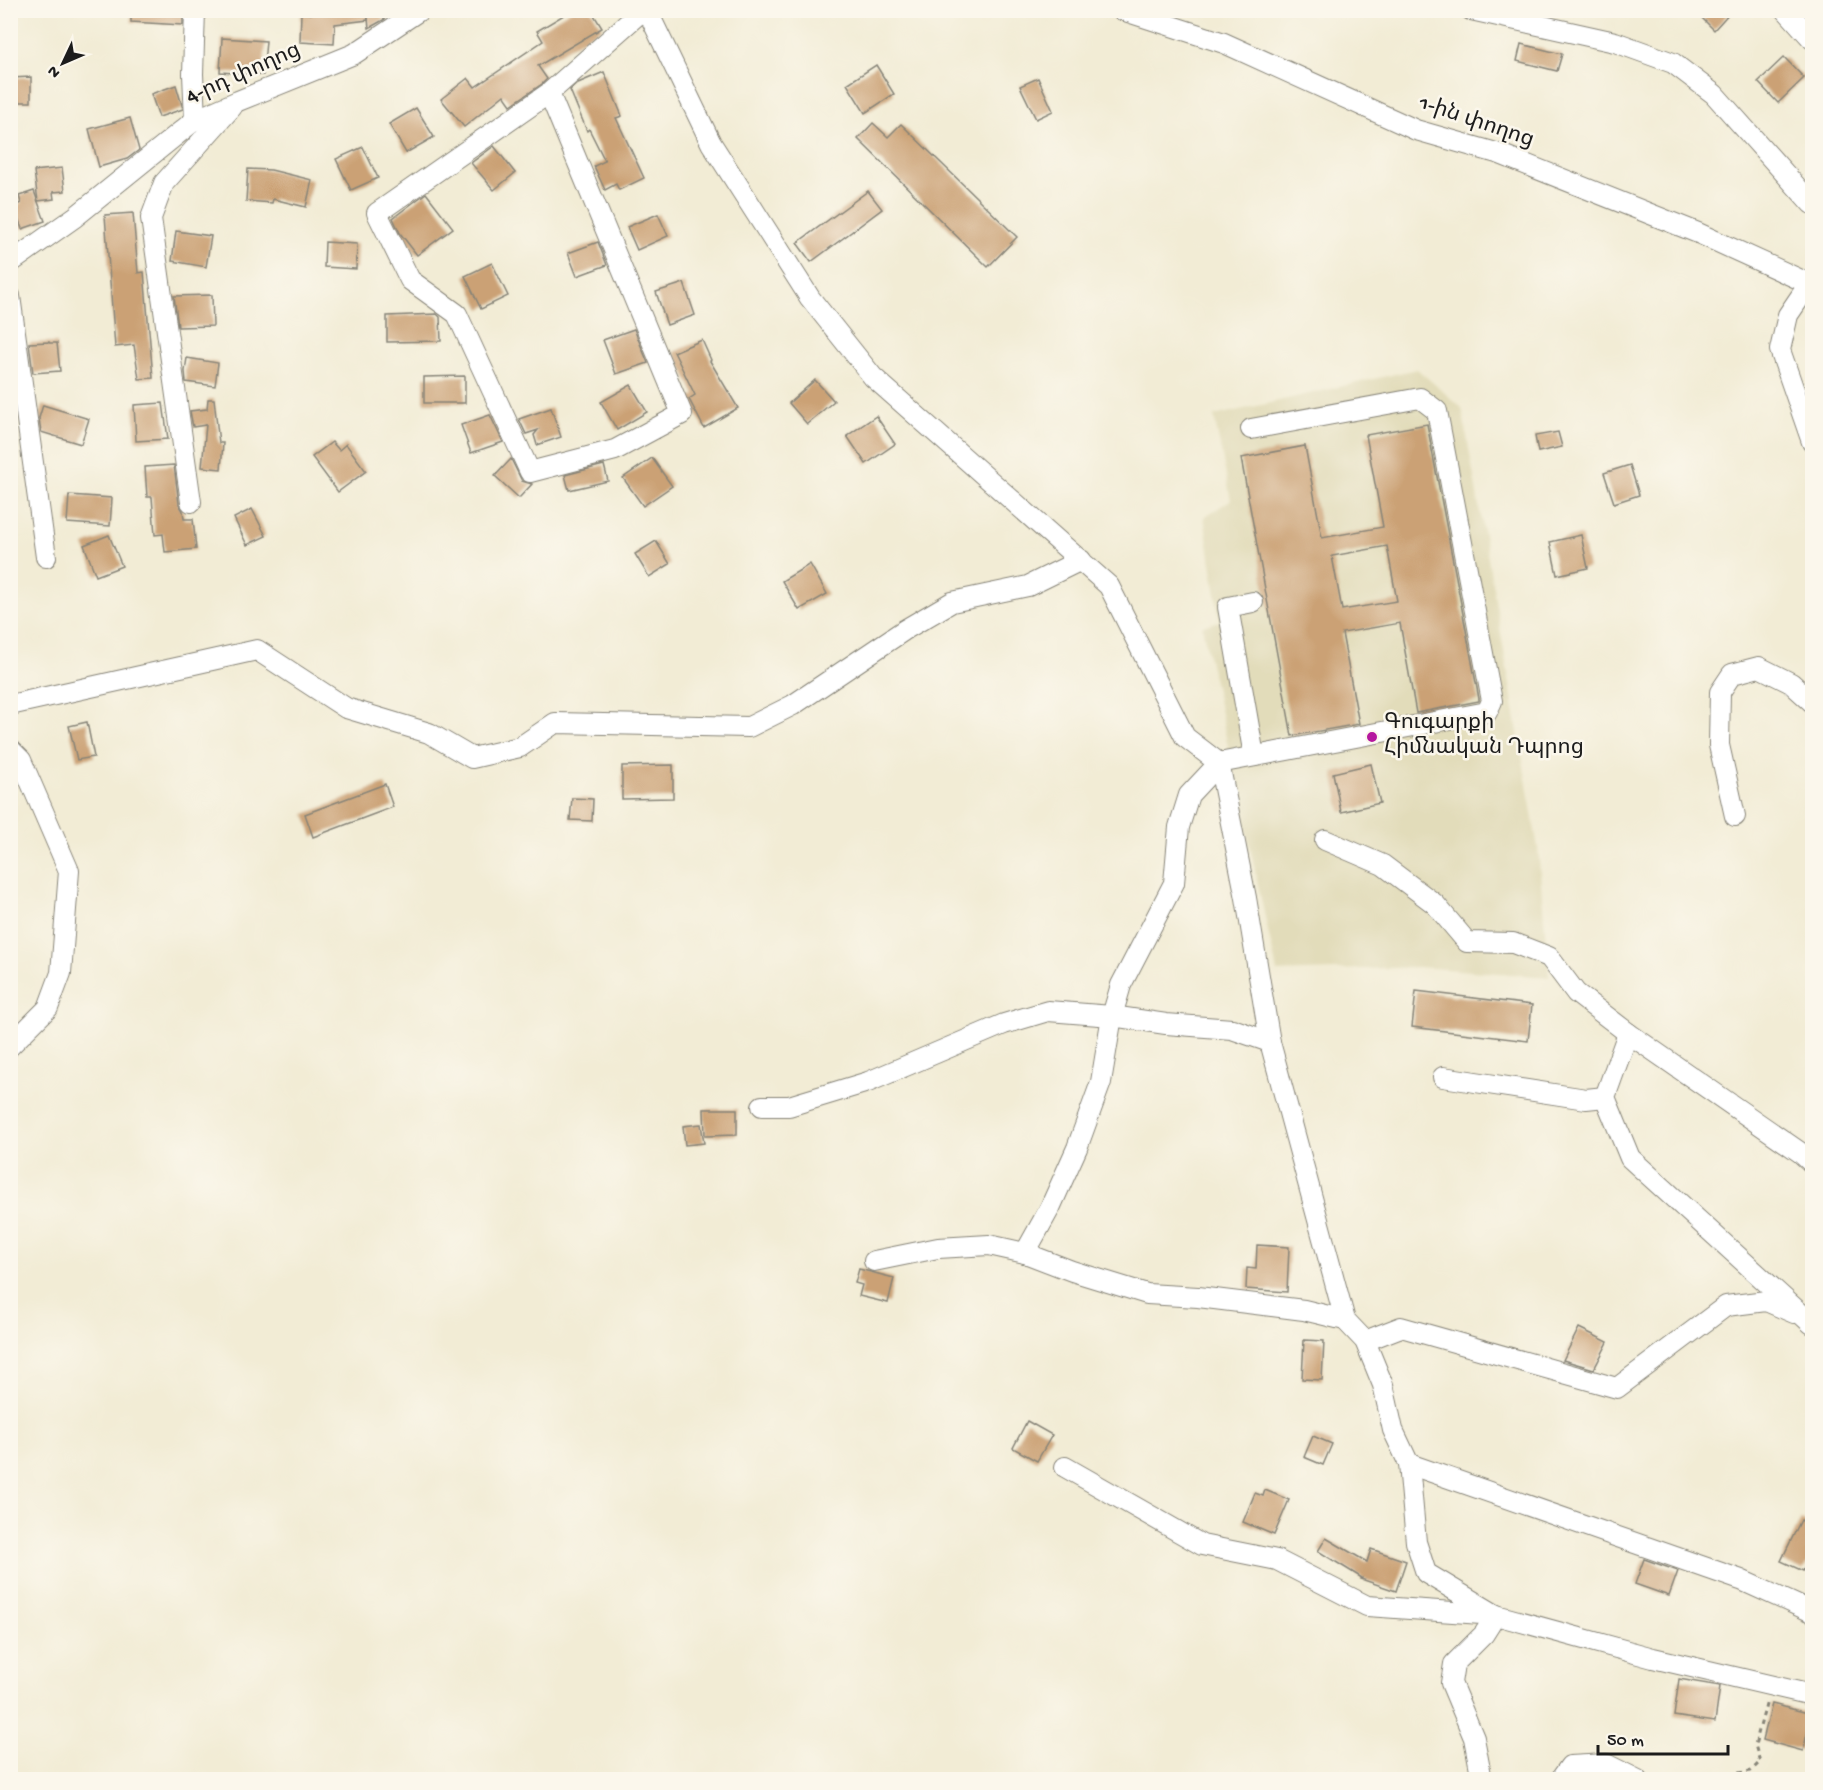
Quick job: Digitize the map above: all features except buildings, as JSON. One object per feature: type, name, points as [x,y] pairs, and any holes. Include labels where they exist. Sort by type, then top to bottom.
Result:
[{"type":"street","points":[[195,10],[193,74],[195,120]]},
{"type":"street","name":"4-րդ փողոց","points":[[10,263],[75,217],[195,120],[354,54],[420,10]]},
{"type":"street","points":[[549,93],[682,414],[615,450],[530,472],[457,314],[411,280],[377,213],[549,93],[643,10]]},
{"type":"street","points":[[647,10],[711,143],[810,298],[873,377],[1109,586],[1185,737],[1219,763],[1246,898],[1270,1042],[1344,1320],[1365,1341],[1383,1385],[1393,1430],[1409,1464],[1416,1542],[1426,1573],[1496,1615]]},
{"type":"street","name":"1-ին փողոց","points":[[1122,10],[1224,43],[1416,130],[1500,154],[1698,233],[1811,284]]},
{"type":"street","points":[[1471,10],[1615,42],[1673,63],[1714,94],[1812,204]]},
{"type":"street","points":[[1786,10],[1812,39]]},
{"type":"street","points":[[191,502],[151,218],[164,183],[238,101]]},
{"type":"street","points":[[1811,284],[1788,315],[1780,350],[1812,442]]},
{"type":"street","points":[[10,296],[45,557]]},
{"type":"street","points":[[1025,1252],[1050,1208],[1077,1148],[1101,1082],[1112,1016],[1121,985],[1174,883],[1179,827],[1189,795],[1219,763],[1486,712],[1492,701],[1437,411],[1420,399],[1251,429]]},
{"type":"street","points":[[10,705],[257,650],[346,708],[429,733],[472,758],[520,747],[555,723],[749,727],[793,705],[906,629],[952,602],[1028,586],[1081,560]]},
{"type":"street","points":[[1253,602],[1228,607],[1254,756]]},
{"type":"street","points":[[1735,816],[1719,745],[1720,692],[1732,674],[1759,667],[1791,683],[1812,702]]},
{"type":"street","points":[[10,749],[21,760],[69,871],[61,973],[48,1008],[10,1046]]},
{"type":"street","points":[[1325,840],[1383,865],[1435,904],[1467,942],[1512,943],[1550,957],[1576,993],[1628,1033],[1802,1153],[1812,1163]]},
{"type":"street","points":[[762,1106],[789,1106],[868,1082],[1004,1024],[1048,1011],[1232,1029],[1270,1042]]},
{"type":"street","points":[[1628,1033],[1605,1097],[1630,1158],[1811,1322]]},
{"type":"street","points":[[1443,1077],[1586,1099],[1605,1097]]},
{"type":"street","points":[[874,1261],[938,1248],[988,1245],[1025,1252],[1072,1271],[1147,1294],[1304,1310],[1344,1320]]},
{"type":"street","points":[[1365,1341],[1401,1327],[1617,1388],[1726,1306],[1766,1301],[1811,1322]]},
{"type":"street","points":[[1409,1464],[1741,1580],[1812,1612]]},
{"type":"street","points":[[1065,1467],[1202,1545],[1276,1560],[1367,1606],[1496,1615],[1653,1658],[1812,1695]]},
{"type":"street","points":[[1482,1779],[1474,1738],[1451,1683],[1454,1664],[1484,1634],[1496,1615]]},
{"type":"street","points":[[1560,1779],[1570,1766],[1606,1764],[1638,1779]]},
{"type":"path","points":[[1733,1779],[1738,1773],[1751,1771],[1760,1762],[1755,1744],[1771,1685]]},
{"type":"shaded area","name":"Գուգարքի Հիմնական Դպրոց","points":[[1417,369],[1462,408],[1538,848],[1549,977],[1419,967],[1277,972],[1202,626],[1220,621],[1204,517],[1231,500],[1214,416]]},
{"type":"place","name":"Գուգարքի Հիմնական Դպրոց","points":[[1372,737]]}]
